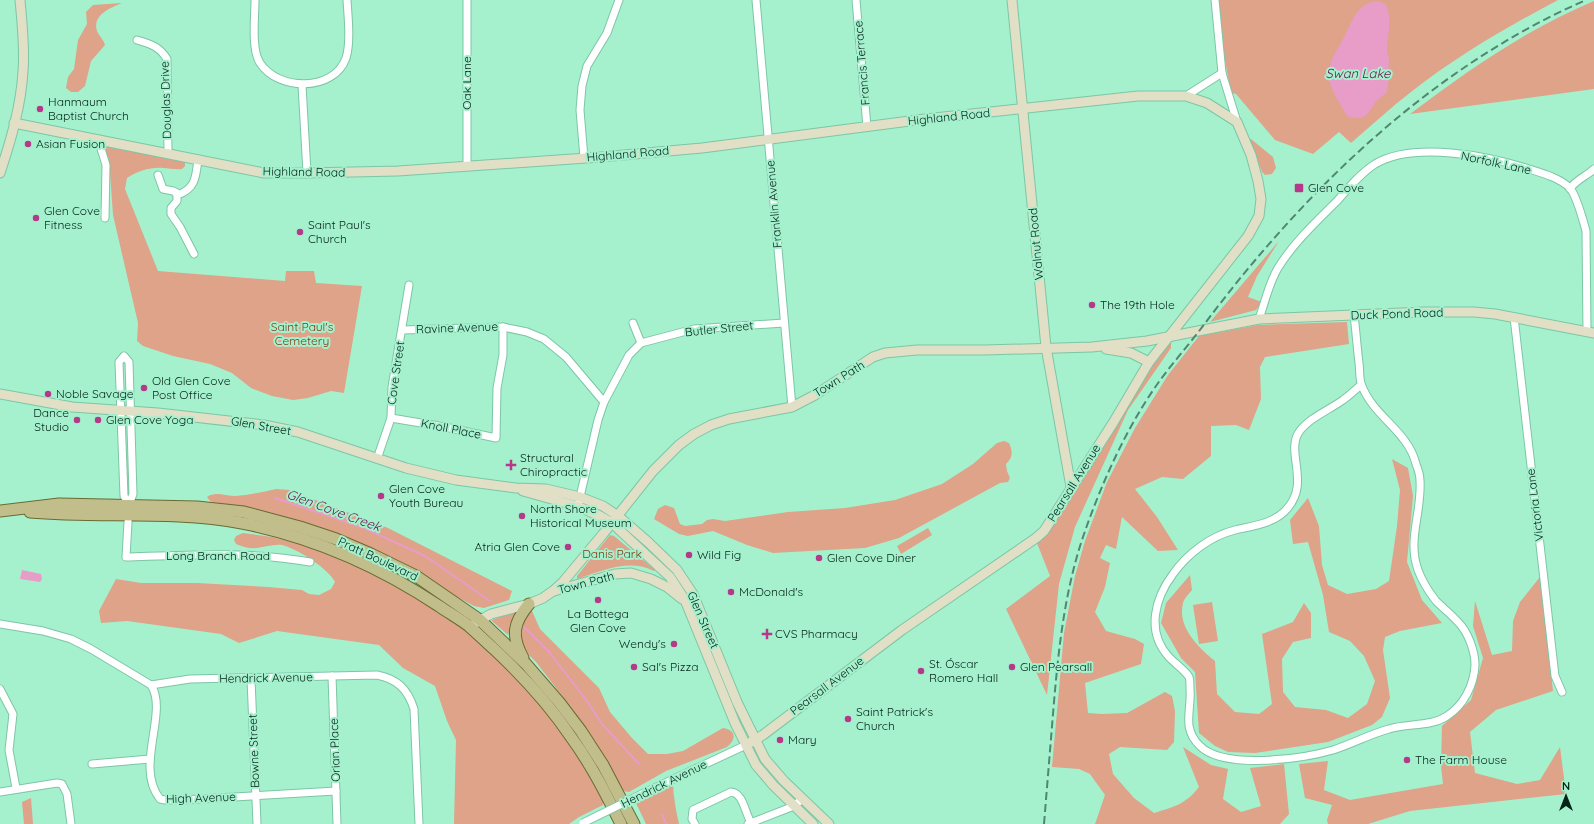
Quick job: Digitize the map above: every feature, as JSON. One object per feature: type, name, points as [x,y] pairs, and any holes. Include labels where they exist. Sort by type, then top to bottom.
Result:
[{"type":"main road","name":"Pratt Boulevard","points":[[0,511],[12,510],[52,514],[215,508],[244,512],[300,526],[371,554],[416,576],[480,620],[526,664],[559,702],[581,731],[603,765],[634,824]]},
{"type":"main road","name":"Pratt Boulevard","points":[[129,510],[242,523],[297,537],[332,549],[409,586],[469,627],[518,672],[572,737],[594,771],[621,824]]},
{"type":"main road","points":[[526,664],[517,648],[514,638],[516,623],[521,613],[529,604]]},
{"type":"street","points":[[0,173],[14,123],[23,71],[24,49],[20,0]]},
{"type":"street","points":[[255,0],[255,48],[260,62],[271,75],[302,85],[324,80],[333,75],[342,66],[346,56],[348,43],[348,0]]},
{"type":"street","name":"Oak Lane","points":[[467,0],[467,166]]},
{"type":"street","points":[[584,158],[580,110],[582,86],[588,66],[607,33],[619,0]]},
{"type":"street","name":"Franklin Avenue","points":[[756,0],[792,407]]},
{"type":"street","name":"Francis Terrace","points":[[856,0],[867,127]]},
{"type":"street","name":"Walnut Road","points":[[1012,0],[1046,348],[1071,487]]},
{"type":"street","points":[[1215,0],[1222,73],[1237,122]]},
{"type":"street","name":"Douglas Drive","points":[[137,40],[162,51],[167,59],[168,153]]},
{"type":"street","points":[[1186,96],[1222,73]]},
{"type":"street","points":[[302,85],[307,174]]},
{"type":"street","name":"Highland Road","points":[[14,123],[264,173],[307,174],[398,171],[584,158],[705,147],[1138,96],[1186,96],[1207,103],[1237,122]]},
{"type":"street","name":"Pearsall Avenue","points":[[746,745],[755,740],[902,630],[1036,538],[1051,521],[1149,362],[1190,307],[1248,236],[1259,216],[1261,209],[1258,180],[1251,155],[1237,122]]},
{"type":"street","points":[[98,139],[106,165],[105,218]]},
{"type":"street","name":"Norfolk Lane","points":[[1259,319],[1278,269],[1295,244],[1361,175],[1374,165],[1388,158],[1409,154],[1468,154],[1513,164],[1544,174],[1557,180],[1570,189]]},
{"type":"street","points":[[177,195],[185,192],[193,183],[198,159]]},
{"type":"street","points":[[1591,333],[1586,231],[1582,215],[1570,189],[1573,184],[1587,176],[1594,169]]},
{"type":"street","points":[[158,174],[163,189],[175,191],[177,195],[177,201],[171,208],[171,214],[181,228],[194,254]]},
{"type":"street","name":"Cove Street","points":[[377,459],[391,418],[392,387],[409,285]]},
{"type":"street","points":[[1190,307],[1185,322],[1188,328],[1197,330]]},
{"type":"street","name":"Duck Pond Road","points":[[1197,330],[1259,319],[1474,312],[1514,317],[1591,333]]},
{"type":"street","points":[[1354,315],[1361,385],[1374,406],[1405,440],[1415,459],[1420,480],[1420,499],[1414,534],[1418,571],[1429,591],[1460,624],[1469,640],[1475,666],[1473,681],[1467,695],[1460,704],[1448,715],[1435,721],[1391,728],[1364,737],[1337,749],[1322,753],[1258,760],[1238,760],[1216,755],[1200,746],[1192,735],[1188,725],[1191,699],[1190,678],[1166,654],[1160,645],[1155,627],[1157,603],[1163,589],[1174,572],[1185,559],[1203,545],[1231,531],[1273,520],[1288,509],[1294,498],[1298,482],[1294,450],[1298,433],[1311,421],[1344,400],[1361,385]]},
{"type":"street","name":"Victoria Lane","points":[[1514,317],[1555,676],[1562,692]]},
{"type":"street","points":[[578,502],[598,420],[604,402],[629,354],[641,343],[633,323]]},
{"type":"street","name":"Butler Street","points":[[641,343],[694,329],[784,323]]},
{"type":"street","name":"Ravine Avenue","points":[[402,330],[503,326],[527,332],[544,339],[566,357],[604,402]]},
{"type":"street","name":"Knoll Place","points":[[391,418],[446,427],[496,438],[496,388],[504,355],[503,326]]},
{"type":"street","name":"Town Path","points":[[469,627],[491,614],[529,604],[543,598],[553,591],[563,582],[615,520],[653,471],[679,445],[694,434],[711,425],[729,419],[792,407],[815,395],[873,357],[885,353],[917,350],[1092,347],[1168,337],[1197,330]]},
{"type":"street","points":[[1092,347],[1130,353],[1149,362]]},
{"type":"street","points":[[124,356],[128,362],[131,411],[133,494],[129,510],[124,496],[120,410],[119,362],[124,356]]},
{"type":"street","name":"Glen Street","points":[[0,394],[72,407],[131,411],[264,425],[298,432],[406,468],[456,480],[516,488],[526,492],[578,502],[598,514],[615,520],[662,554],[681,575],[693,594],[738,702],[765,759],[802,799],[829,824]]},
{"type":"street","name":"Long Branch Road","points":[[129,510],[126,557],[223,554],[279,556],[310,562]]},
{"type":"street","name":"Glen Street","points":[[615,520],[670,577],[685,600],[746,745],[756,765],[773,785],[814,824]]},
{"type":"street","name":"Town Path","points":[[553,591],[615,574],[631,573],[652,579],[667,587],[679,598],[685,600]]},
{"type":"street","points":[[652,579],[681,575]]},
{"type":"street","points":[[0,624],[48,632],[71,640],[91,649],[151,685]]},
{"type":"street","points":[[699,634],[708,630]]},
{"type":"street","name":"Hendrick Avenue","points":[[151,685],[190,679],[377,675],[386,677],[401,685],[411,698],[414,709],[419,824]]},
{"type":"street","name":"Orian Place","points":[[332,676],[338,824]]},
{"type":"street","name":"Bowne Street","points":[[251,678],[257,824]]},
{"type":"street","name":"High Avenue","points":[[151,685],[154,690],[156,708],[150,759],[150,774],[155,790],[160,798],[165,800],[256,796],[336,790]]},
{"type":"street","points":[[0,689],[14,714],[10,750],[16,788]]},
{"type":"street","name":"Hendrick Avenue","points":[[582,824],[746,745]]},
{"type":"street","points":[[92,764],[150,759]]},
{"type":"street","points":[[0,792],[16,788],[57,783],[64,786],[67,794],[71,824]]},
{"type":"street","points":[[695,824],[692,819],[693,810],[731,792],[735,792],[739,796],[750,824],[794,806],[802,799]]},
{"type":"green space","points":[[1219,0],[1558,0],[1501,31],[1446,66],[1403,98],[1351,143],[1339,132],[1313,154],[1275,140],[1236,94],[1231,93],[1224,55]]},
{"type":"green space","points":[[1594,1],[1594,89],[1410,114],[1476,66],[1522,37],[1569,12]]},
{"type":"green space","points":[[122,3],[107,10],[97,21],[97,31],[105,45],[91,61],[85,86],[78,92],[71,92],[66,88],[68,77],[74,69],[78,40],[87,24],[86,12],[93,5]]},
{"type":"green space","name":"Saint Paul's Cemetery","points":[[98,139],[182,159],[185,162],[185,166],[182,169],[149,169],[135,173],[127,178],[125,189],[158,271],[285,281],[286,271],[314,271],[316,283],[362,286],[344,393],[331,391],[308,398],[293,400],[272,396],[251,388],[232,373],[210,364],[173,356],[143,346],[137,341],[138,323],[113,215],[109,159]]},
{"type":"green space","points":[[1251,139],[1273,157],[1276,168],[1272,174],[1265,175],[1262,172],[1250,140]]},
{"type":"green space","points":[[1279,241],[1257,276],[1248,297],[1262,302],[1256,310],[1210,322]]},
{"type":"green space","points":[[1347,322],[1349,344],[1265,357],[1260,367],[1261,399],[1249,430],[1236,425],[1211,426],[1211,456],[1183,479],[1162,477],[1135,489],[1157,517],[1178,550],[1158,551],[1122,517],[1116,549],[1106,545],[1100,558],[1110,563],[1105,587],[1095,612],[1106,631],[1135,639],[1144,644],[1141,664],[1085,683],[1088,713],[1127,713],[1165,692],[1172,696],[1175,711],[1174,742],[1167,750],[1120,747],[1109,754],[1113,774],[1134,798],[1154,813],[1179,804],[1194,793],[1199,787],[1183,747],[1211,765],[1228,769],[1223,799],[1241,812],[1261,806],[1250,768],[1284,764],[1289,814],[1280,824],[1095,824],[1105,795],[1090,774],[1079,769],[1052,767],[1064,633],[1075,576],[1085,541],[1107,482],[1135,428],[1168,375],[1199,336],[1258,325]]},
{"type":"green space","points":[[1171,342],[1171,348],[1128,410],[1075,527],[1059,584],[1047,695],[1006,609],[1050,576],[1035,538],[1167,343]]},
{"type":"green space","points":[[1004,441],[1009,443],[1012,452],[1010,459],[1006,464],[1010,478],[1008,482],[1000,483],[899,538],[865,548],[773,553],[747,545],[713,531],[688,536],[679,534],[654,519],[658,509],[665,505],[674,508],[680,524],[685,526],[702,524],[707,520],[713,519],[725,521],[788,512],[845,508],[895,500],[942,484],[973,464],[997,443]]},
{"type":"green space","points":[[1392,459],[1408,468],[1413,496],[1407,562],[1422,600],[1442,623],[1400,631],[1385,637],[1383,650],[1390,698],[1382,717],[1372,725],[1328,742],[1255,753],[1228,752],[1215,746],[1199,733],[1195,672],[1181,658],[1161,623],[1166,603],[1190,575],[1192,590],[1185,598],[1183,603],[1183,620],[1190,636],[1215,661],[1217,694],[1235,712],[1259,714],[1272,704],[1262,634],[1293,622],[1304,603],[1311,613],[1311,638],[1293,642],[1282,659],[1283,692],[1295,707],[1326,710],[1348,718],[1367,704],[1375,681],[1364,656],[1350,641],[1329,632],[1323,595],[1308,542],[1293,544],[1290,520],[1308,498],[1319,526],[1322,565],[1328,585],[1347,594],[1376,589],[1389,581],[1397,526],[1400,490]]},
{"type":"green space","points":[[276,489],[290,490],[388,528],[512,591],[509,600],[484,608],[474,606],[381,557],[217,504],[210,501],[207,497],[213,494],[240,496]]},
{"type":"green space","points":[[928,528],[932,535],[901,554],[897,546]]},
{"type":"green space","points":[[243,533],[272,537],[319,549],[416,593],[466,628],[528,688],[584,763],[604,800],[603,805],[579,817],[569,824],[454,824],[456,740],[447,721],[435,686],[403,668],[379,645],[277,631],[239,643],[221,634],[127,621],[101,623],[99,611],[116,579],[141,583],[197,583],[268,587],[302,590],[309,594],[319,595],[331,589],[335,582],[332,577],[312,560],[295,550],[282,545],[252,548],[236,544],[234,540],[236,536]]},
{"type":"green space","name":"Danis Park","points":[[610,535],[614,536],[655,570],[635,566],[616,567],[577,579],[577,576]]},
{"type":"green space","points":[[1540,577],[1553,691],[1496,710],[1470,732],[1475,773],[1517,784],[1540,780],[1560,747],[1566,794],[1410,811],[1368,824],[1328,824],[1327,820],[1332,805],[1305,798],[1299,764],[1328,761],[1324,790],[1350,800],[1443,784],[1441,766],[1442,726],[1471,700],[1483,658],[1473,626],[1475,601],[1492,655],[1512,651],[1513,621],[1520,602]]},
{"type":"green space","points":[[1212,602],[1218,641],[1199,644],[1193,605]]},
{"type":"green space","points":[[530,610],[532,611],[540,629],[599,688],[610,712],[648,754],[667,754],[683,751],[723,728],[728,729],[733,733],[734,736],[732,741],[727,747],[666,771],[629,792],[623,791],[576,714],[536,662],[522,648],[518,626]]},
{"type":"green space","points":[[516,611],[517,613],[510,625],[508,635],[492,621],[492,620]]},
{"type":"green space","points":[[670,785],[673,786],[679,824],[646,824],[636,803],[657,790]]},
{"type":"green space","points":[[31,798],[33,824],[24,824],[22,802]]},
{"type":"water","name":"Swan Lake","points":[[1379,1],[1386,5],[1389,17],[1387,51],[1389,60],[1386,94],[1376,101],[1366,115],[1362,118],[1355,118],[1347,116],[1334,92],[1329,77],[1331,62],[1355,15],[1364,5]]},
{"type":"water","points":[[22,570],[41,574],[42,579],[40,582],[20,579]]},
{"type":"waterway","name":"Glen Cove Creek","points":[[275,498],[364,528],[425,556],[490,601]]},
{"type":"waterway","name":"Glen Cove Creek","points":[[525,628],[550,653],[587,701],[602,724],[639,764]]},
{"type":"waterway","name":"Glen Cove Creek","points":[[662,814],[666,824]]},
{"type":"railway","points":[[1044,824],[1057,668],[1071,578],[1084,534],[1099,494],[1127,434],[1149,396],[1166,372],[1245,273],[1286,225],[1330,179],[1376,136],[1424,96],[1476,60],[1530,28],[1586,0]]},
{"type":"place","name":"Hanmaum Baptist Church","points":[[40,109]]},
{"type":"place","name":"Asian Fusion","points":[[28,144]]},
{"type":"place","name":"Glen Cove","points":[[1299,188]]},
{"type":"place","name":"Glen Cove Fitness","points":[[36,218]]},
{"type":"place","name":"Saint Paul's Church","points":[[300,232]]},
{"type":"place","name":"The 19th Hole","points":[[1092,305]]},
{"type":"place","name":"Old Glen Cove Post Office","points":[[144,388]]},
{"type":"place","name":"Noble Savage","points":[[48,394]]},
{"type":"place","name":"Dance Studio","points":[[77,420]]},
{"type":"place","name":"Glen Cove Yoga","points":[[98,420]]},
{"type":"place","name":"Structural Chiropractic","points":[[511,465]]},
{"type":"place","name":"Glen Cove Youth Bureau","points":[[381,496]]},
{"type":"place","name":"North Shore Historical Museum","points":[[522,516]]},
{"type":"place","name":"Atria Glen Cove","points":[[568,547]]},
{"type":"place","name":"Wild Fig","points":[[689,555]]},
{"type":"place","name":"Glen Cove Diner","points":[[819,558]]},
{"type":"place","name":"McDonald's","points":[[731,592]]},
{"type":"place","name":"La Bottega Glen Cove","points":[[598,600]]},
{"type":"place","name":"CVS Pharmacy","points":[[767,634]]},
{"type":"place","name":"Wendy's","points":[[674,644]]},
{"type":"place","name":"Sal's Pizza","points":[[634,667]]},
{"type":"place","name":"Glen Pearsall","points":[[1012,667]]},
{"type":"place","name":"St. Óscar Romero Hall","points":[[921,671]]},
{"type":"place","name":"Saint Patrick's Church","points":[[848,719]]},
{"type":"place","name":"Mary","points":[[780,740]]},
{"type":"place","name":"The Farm House","points":[[1407,760]]}]
